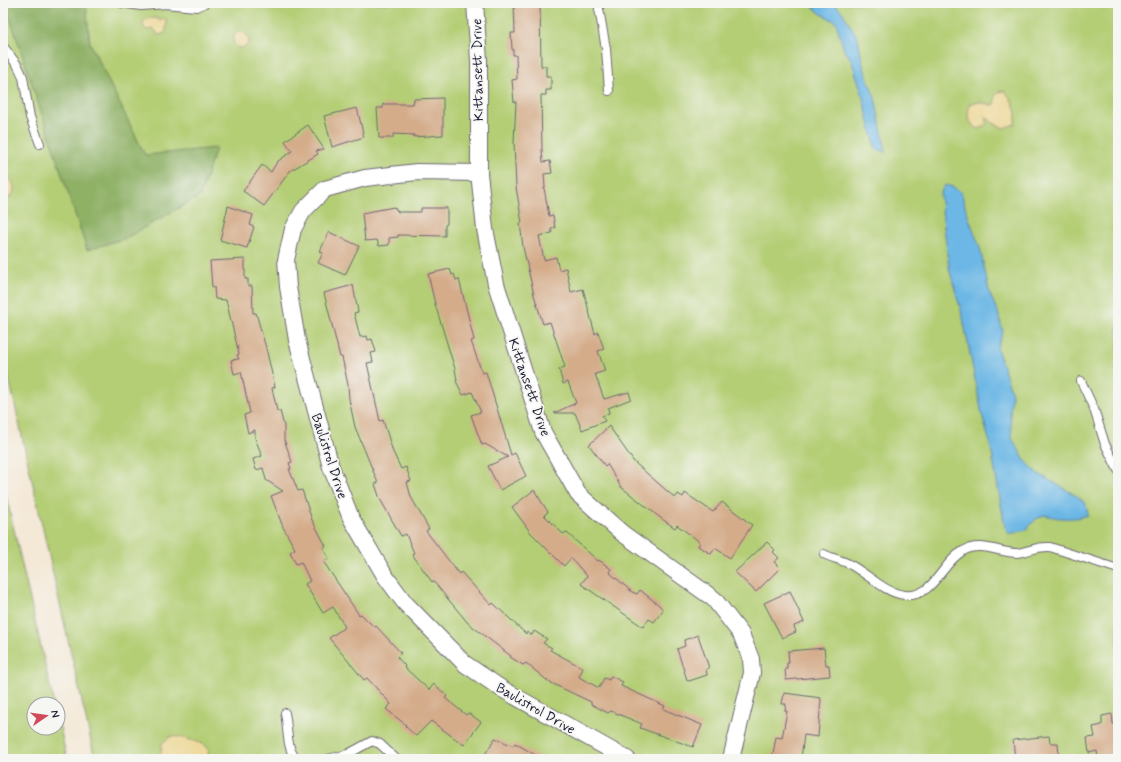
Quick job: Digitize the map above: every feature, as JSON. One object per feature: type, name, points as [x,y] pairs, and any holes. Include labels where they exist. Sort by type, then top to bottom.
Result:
[{"type":"street","name":"Kittansett Drive","points":[[475,3],[479,61],[479,173],[485,229],[496,284],[543,432],[578,494],[622,533],[714,599],[734,622],[748,647],[752,673],[732,759]]},
{"type":"street","name":"Baulistrol Drive","points":[[479,173],[417,172],[365,178],[325,189],[303,211],[293,229],[286,260],[288,287],[301,355],[331,466],[351,518],[385,576],[405,603],[465,664],[502,689],[627,759]]},
{"type":"lane","points":[[121,3],[141,6],[165,4],[196,7],[204,3]]},
{"type":"lane","points":[[598,3],[606,49],[609,91]]},
{"type":"lane","points":[[3,46],[18,66],[23,78],[30,117],[40,144]]},
{"type":"lane","points":[[1081,381],[1094,409],[1105,444],[1118,470]]},
{"type":"lane","points":[[824,554],[848,563],[889,590],[904,595],[919,595],[926,591],[950,561],[964,550],[971,548],[985,548],[1019,553],[1038,546],[1050,547],[1118,569]]},
{"type":"lane","points":[[286,713],[291,749],[294,756],[298,759]]},
{"type":"lane","points":[[328,759],[348,754],[372,741],[380,744],[396,759]]},
{"type":"green space","points":[[3,3],[1118,3],[1118,759],[95,759],[3,352]]},
{"type":"green space","points":[[5,3],[86,3],[90,43],[145,155],[216,148],[200,196],[126,238],[87,250]]},
{"type":"green space","points":[[3,482],[52,696],[26,696],[26,736],[62,736],[67,759],[3,759]]},
{"type":"sand","points":[[156,18],[161,21],[163,18],[167,20],[166,31],[164,34],[158,35],[154,29],[147,30],[143,26],[143,22],[146,19]]},
{"type":"sand","points":[[241,32],[247,34],[249,40],[247,46],[241,48],[235,46],[233,40],[235,34]]},
{"type":"sand","points":[[1004,91],[1010,97],[1014,106],[1016,115],[1015,124],[1004,128],[993,123],[985,116],[987,124],[980,129],[973,126],[969,119],[968,111],[970,103],[979,102],[992,105],[994,104],[996,94]]},
{"type":"sand","points":[[3,173],[9,178],[14,187],[11,197],[3,196]]},
{"type":"sand","points":[[171,736],[205,745],[208,748],[209,759],[160,759],[162,743]]},
{"type":"water","points":[[809,3],[833,3],[841,10],[858,38],[863,65],[875,98],[886,152],[876,149],[861,90],[851,59],[844,50],[836,22],[820,13]]},
{"type":"water","points":[[945,185],[953,187],[961,192],[980,248],[990,295],[998,312],[1003,332],[997,348],[1012,394],[1010,413],[1012,438],[1024,459],[1037,473],[1077,496],[1086,504],[1088,515],[1077,518],[1066,518],[1044,515],[1036,519],[1026,530],[1009,534],[1005,527],[990,443],[982,415],[963,318],[949,268],[940,194]]},
{"type":"building","points":[[514,3],[540,3],[541,66],[546,66],[546,76],[551,76],[551,90],[546,90],[546,95],[541,95],[542,150],[543,162],[550,161],[552,173],[544,174],[544,188],[549,216],[553,215],[555,228],[551,229],[552,233],[539,236],[544,260],[556,257],[559,270],[566,268],[571,292],[583,289],[595,334],[598,332],[604,349],[598,351],[605,371],[595,374],[604,399],[629,392],[631,399],[608,408],[609,413],[602,416],[605,421],[582,430],[575,413],[554,413],[576,403],[568,382],[563,384],[559,369],[565,367],[550,322],[543,324],[534,295],[523,247],[520,223],[522,223],[516,187],[514,142],[516,102],[514,102],[512,80],[517,79],[516,55],[513,55],[511,33],[515,33]]},
{"type":"building","points":[[443,98],[443,135],[414,137],[414,135],[393,134],[393,138],[379,138],[377,108],[383,108],[383,104],[413,104],[414,99]]},
{"type":"building","points":[[357,108],[364,137],[332,147],[324,116]]},
{"type":"building","points":[[308,125],[324,149],[316,151],[318,154],[290,171],[264,206],[243,191],[262,165],[271,172],[277,162],[292,151],[285,141]]},
{"type":"building","points":[[228,206],[253,215],[250,225],[254,227],[247,248],[220,240]]},
{"type":"building","points":[[394,207],[398,212],[421,212],[421,208],[447,208],[445,236],[398,235],[398,237],[389,238],[389,245],[379,246],[377,240],[365,241],[362,213]]},
{"type":"building","points":[[329,232],[359,246],[345,275],[318,263],[323,253],[320,251]]},
{"type":"building","points":[[245,259],[245,279],[248,279],[248,286],[252,286],[253,313],[256,313],[266,348],[275,387],[272,388],[277,411],[280,411],[284,426],[284,439],[292,462],[289,463],[291,469],[289,469],[298,491],[302,490],[312,520],[326,546],[323,547],[329,559],[323,561],[359,615],[361,614],[374,627],[376,626],[401,653],[397,657],[405,666],[404,667],[429,690],[434,684],[447,696],[445,698],[466,715],[468,713],[481,722],[464,745],[431,721],[416,736],[405,726],[406,725],[386,709],[391,704],[367,678],[364,680],[329,638],[345,627],[333,607],[323,613],[305,584],[310,581],[301,562],[296,564],[290,552],[295,549],[283,527],[271,496],[283,491],[266,480],[263,468],[256,470],[253,459],[262,456],[255,438],[255,430],[248,433],[244,415],[250,413],[241,372],[234,374],[231,360],[239,359],[237,355],[239,354],[226,300],[215,299],[214,287],[212,287],[210,261]]},
{"type":"building","points":[[450,269],[456,280],[459,279],[474,340],[471,341],[482,373],[486,372],[511,455],[515,453],[526,476],[500,490],[488,466],[508,457],[485,444],[482,445],[471,415],[481,412],[472,392],[463,395],[456,381],[455,369],[435,304],[428,274]]},
{"type":"building","points":[[353,285],[358,312],[354,313],[360,337],[367,336],[368,340],[372,339],[376,352],[371,353],[373,362],[367,363],[380,421],[383,420],[393,452],[401,469],[406,467],[411,481],[407,482],[411,497],[429,529],[426,531],[459,574],[461,572],[491,605],[493,603],[526,634],[527,632],[532,635],[534,631],[547,639],[543,643],[552,648],[550,650],[583,668],[579,677],[599,688],[604,678],[609,680],[611,676],[623,682],[621,686],[665,706],[663,709],[702,725],[693,747],[640,728],[642,724],[611,711],[608,713],[591,704],[591,702],[549,682],[526,663],[523,665],[510,657],[511,656],[468,623],[433,581],[432,582],[412,554],[414,553],[406,534],[401,536],[380,499],[375,484],[378,483],[355,427],[342,357],[340,357],[324,293]]},
{"type":"building","points":[[609,426],[634,462],[675,498],[678,494],[683,497],[685,493],[713,512],[722,502],[752,525],[730,558],[715,548],[711,554],[698,546],[700,542],[677,525],[675,528],[662,519],[621,487],[607,464],[605,466],[589,445]]},
{"type":"building","points":[[534,490],[548,512],[544,515],[563,534],[566,532],[598,561],[599,560],[611,569],[609,572],[632,592],[637,594],[640,590],[659,605],[663,610],[654,622],[649,619],[643,627],[581,584],[587,576],[571,558],[564,566],[531,533],[512,507]]},
{"type":"building","points":[[767,542],[775,550],[773,552],[779,558],[774,562],[780,568],[756,592],[735,572]]},
{"type":"building","points":[[790,591],[804,622],[794,626],[796,632],[782,638],[764,603]]},
{"type":"building","points":[[698,635],[709,668],[706,669],[707,675],[689,681],[687,680],[677,649],[685,646],[684,640]]},
{"type":"building","points":[[824,648],[826,665],[829,665],[830,676],[786,680],[785,669],[787,669],[787,663],[789,663],[788,651]]},
{"type":"building","points":[[784,693],[821,698],[818,737],[804,735],[801,759],[772,759],[776,737],[782,738],[787,711],[785,711],[786,704],[782,704]]},
{"type":"building","points":[[1112,714],[1113,724],[1118,723],[1117,759],[1098,759],[1097,751],[1089,753],[1087,738],[1095,737],[1093,727],[1102,725],[1102,716]]},
{"type":"building","points":[[1049,736],[1050,743],[1058,743],[1059,758],[1015,759],[1013,740]]},
{"type":"building","points":[[495,738],[513,746],[515,743],[542,759],[482,759]]}]
